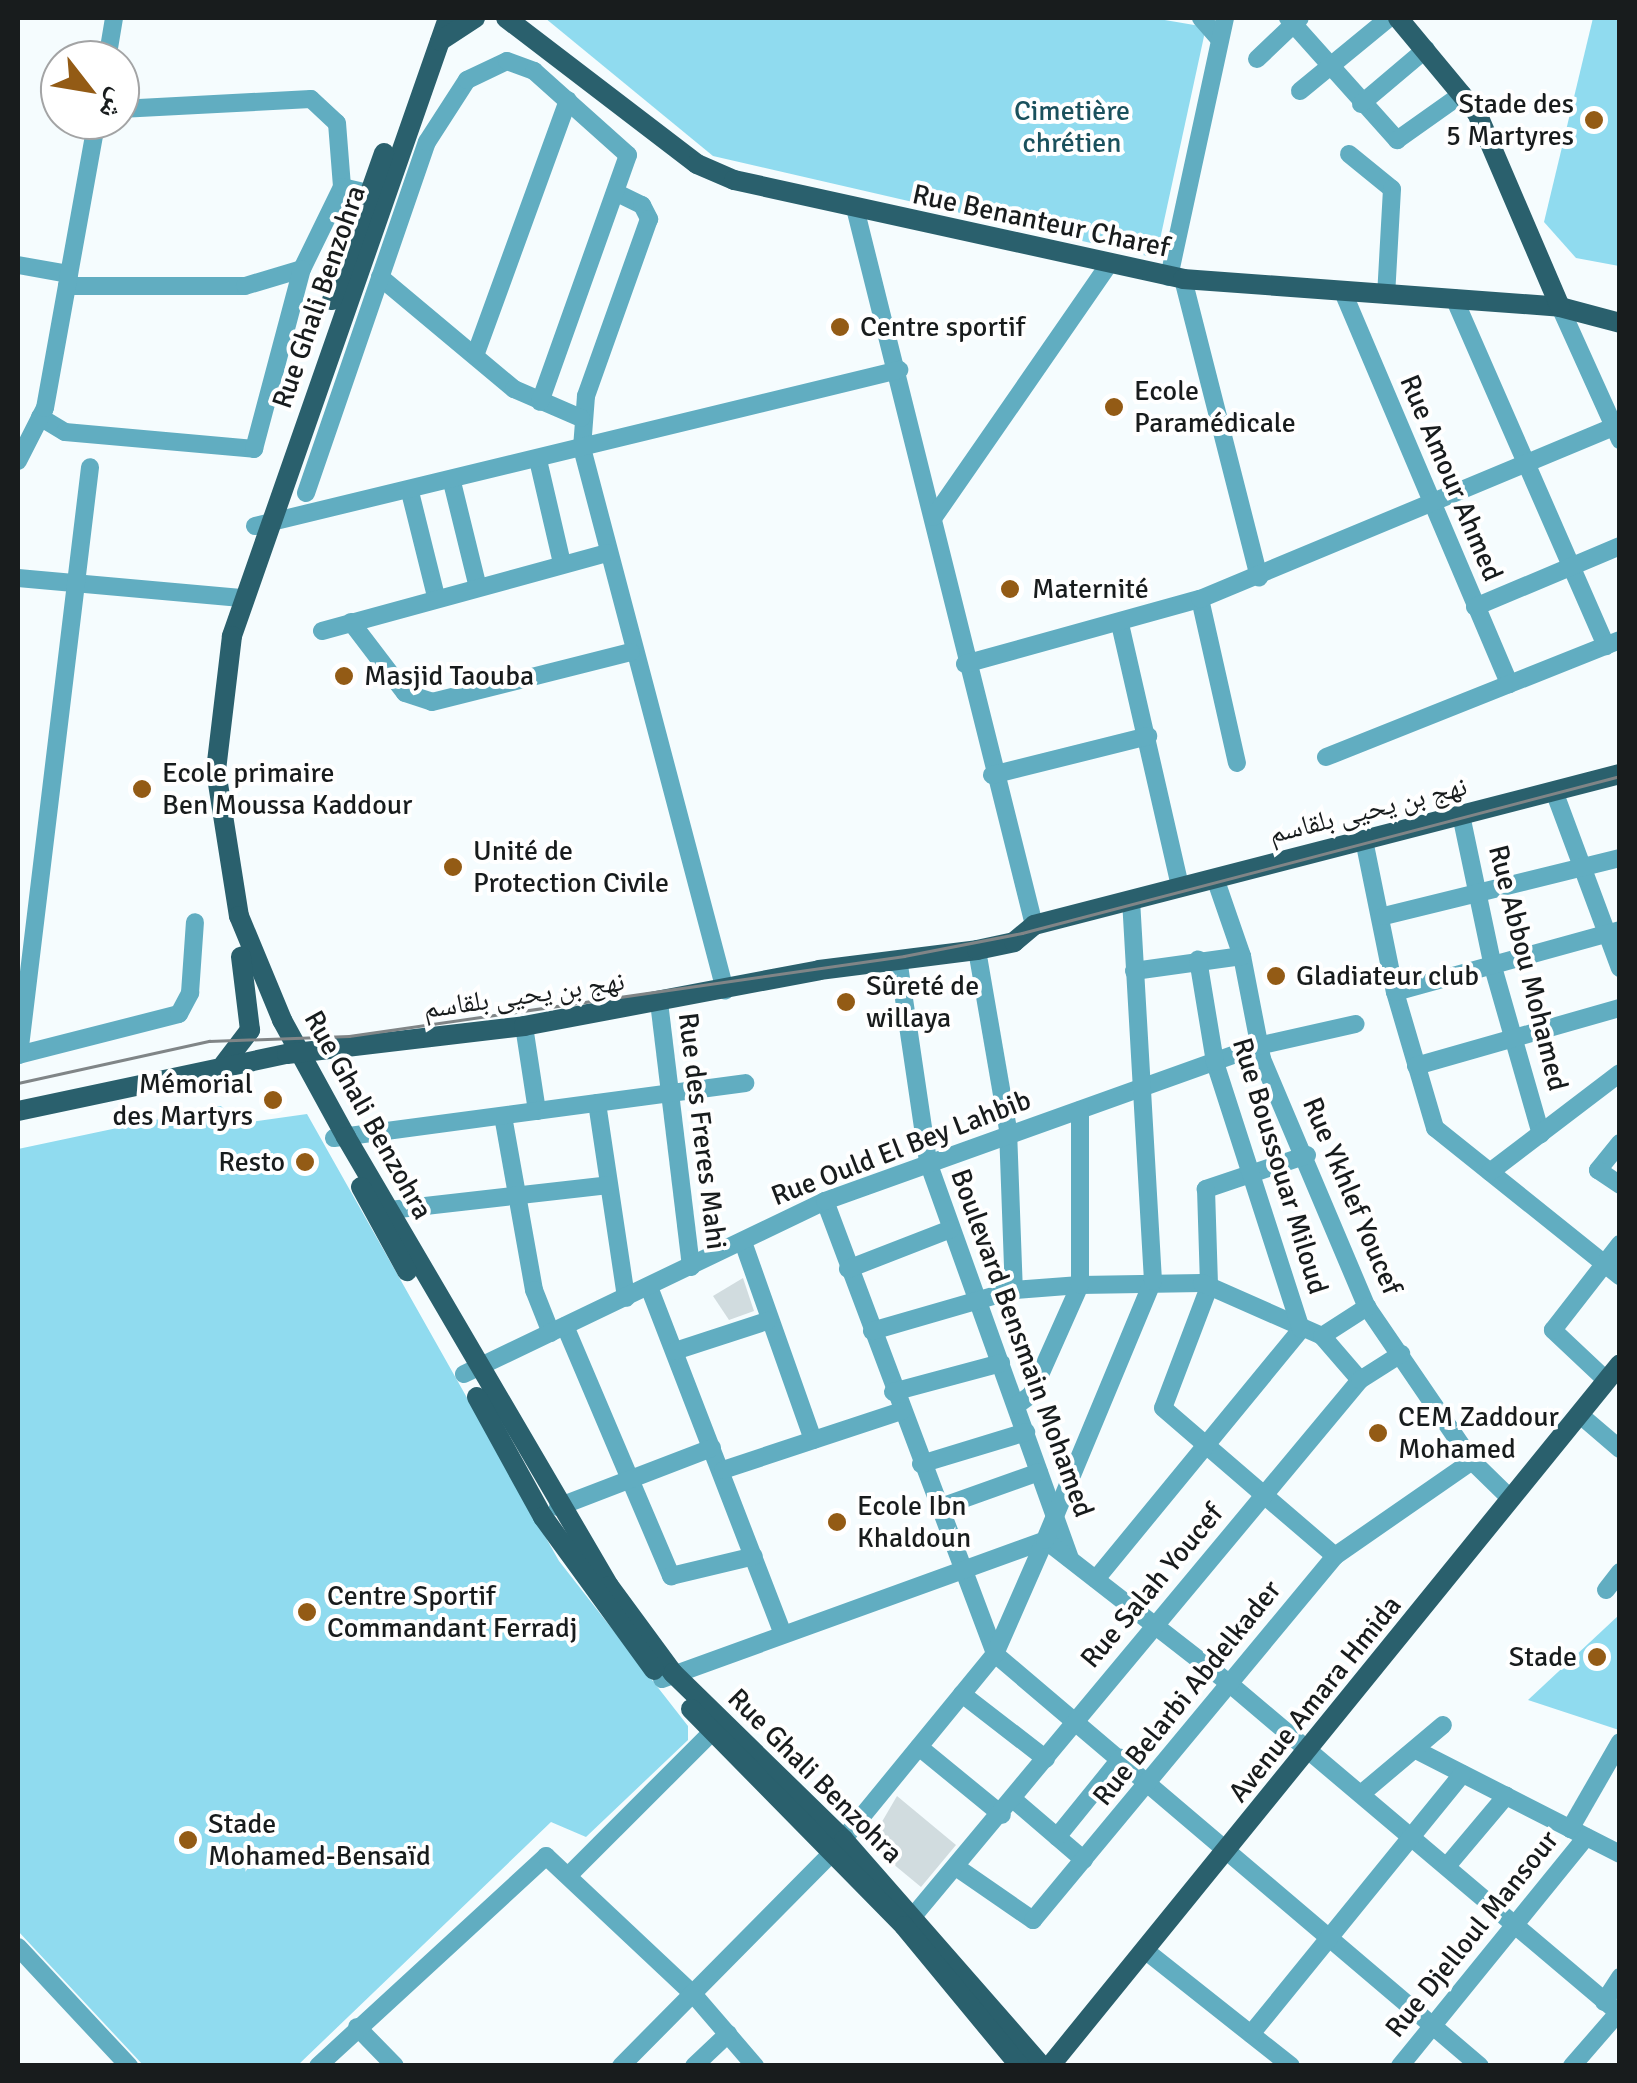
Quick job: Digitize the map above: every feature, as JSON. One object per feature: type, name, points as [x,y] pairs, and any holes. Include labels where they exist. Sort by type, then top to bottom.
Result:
[{"type":"main road","points":[[437,26],[475,18]]},
{"type":"main road","name":"Rue Benanteur Charef","points":[[505,18],[706,170],[854,208],[1176,278],[1560,307],[1620,323]]},
{"type":"main road","points":[[1398,18],[1462,94],[1560,307]]},
{"type":"main road","name":"Rue Ghali Benzohra","points":[[437,26],[369,193],[237,598],[212,700],[206,794],[218,880],[242,957],[470,1371],[667,1676],[838,1847],[1042,2066]]},
{"type":"main road","name":"Rue Ghali Benzohra","points":[[261,526],[437,26]]},
{"type":"main road","name":"Rue Ghali Benzohra","points":[[237,598],[216,746],[221,835],[248,943],[294,1053],[323,1095],[340,1137],[390,1210],[543,1517],[712,1732],[838,1847]]},
{"type":"main road","name":"نهج بن يحيى بلقاسم","points":[[18,1111],[294,1053],[524,1026],[977,950],[1014,942],[1034,925],[1052,931],[1130,900],[1620,774]]},
{"type":"main road","points":[[222,1066],[250,1030],[242,957]]},
{"type":"main road","points":[[323,1095],[342,1047]]},
{"type":"main road","name":"Avenue Amara Hmida","points":[[1050,2066],[1613,1372]]},
{"type":"main road","name":"Rue Ghali Benzohra","points":[[909,1921],[1020,2066]]},
{"type":"street","points":[[1200,18],[1219,38]]},
{"type":"street","points":[[1225,18],[1176,278],[1259,577]]},
{"type":"street","points":[[1300,91],[1389,18]]},
{"type":"street","points":[[1257,59],[1294,20],[1361,104],[1402,141],[1462,94]]},
{"type":"street","points":[[1361,104],[1426,50]]},
{"type":"street","points":[[306,493],[427,142],[467,80],[506,61],[568,100],[626,148],[617,193],[540,402]]},
{"type":"street","points":[[40,417],[65,432],[254,449],[302,268],[342,186],[336,122],[311,99],[140,108]]},
{"type":"street","points":[[476,353],[568,100]]},
{"type":"street","points":[[18,461],[20,437],[40,417],[93,140]]},
{"type":"street","points":[[1349,154],[1392,190],[1386,295]]},
{"type":"street","points":[[342,186],[369,193]]},
{"type":"street","points":[[617,193],[642,205],[649,219],[581,418],[582,448],[631,652],[725,990]]},
{"type":"street","points":[[854,208],[899,370],[992,775],[1034,925]]},
{"type":"street","points":[[18,265],[68,280],[246,286],[302,268]]},
{"type":"street","points":[[934,517],[1108,266]]},
{"type":"street","points":[[380,277],[540,402],[581,418]]},
{"type":"street","name":"Rue Amour Ahmed","points":[[1343,292],[1509,684]]},
{"type":"street","points":[[1326,756],[1612,643],[1570,568],[1523,467],[1454,298]]},
{"type":"street","points":[[965,664],[1200,599],[1523,467],[1617,433],[1560,307]]},
{"type":"street","points":[[261,526],[899,370]]},
{"type":"street","points":[[538,460],[562,563]]},
{"type":"street","points":[[90,467],[18,1055],[179,1014],[190,994],[195,922]]},
{"type":"street","points":[[452,482],[477,584]]},
{"type":"street","points":[[410,492],[436,596]]},
{"type":"street","points":[[1476,608],[1620,546]]},
{"type":"street","points":[[322,631],[477,584],[607,553]]},
{"type":"street","points":[[18,578],[237,598]]},
{"type":"street","points":[[1200,599],[1237,763]]},
{"type":"street","points":[[351,622],[405,692],[432,702],[631,652]]},
{"type":"street","points":[[1120,624],[1180,887]]},
{"type":"street","points":[[992,775],[1148,736]]},
{"type":"street","points":[[1554,791],[1612,932],[1620,968]]},
{"type":"street","name":"Rue Abbou Mohamed","points":[[1461,814],[1483,892],[1493,967],[1541,1134]]},
{"type":"street","points":[[1364,840],[1384,916],[1394,992],[1435,1128],[1620,1276]]},
{"type":"street","points":[[1384,916],[1620,858]]},
{"type":"street","name":"Rue Ykhlef Youcef","points":[[1215,878],[1242,956],[1258,1046],[1308,1155],[1367,1306],[1472,1461],[1512,1500]]},
{"type":"street","points":[[621,2066],[838,1847],[995,1654],[1045,1540],[1152,1281],[1144,1090],[1130,900]]},
{"type":"street","points":[[1394,992],[1612,932]]},
{"type":"street","points":[[977,950],[1008,1130],[1014,1290]]},
{"type":"street","points":[[1134,971],[1198,959],[1242,956]]},
{"type":"street","name":"Rue Boussouar Miloud","points":[[1198,959],[1216,1062],[1301,1329]]},
{"type":"street","name":"Boulevard Bensmain Mohamed","points":[[899,966],[928,1162],[981,1298],[1071,1560]]},
{"type":"street","name":"Rue des Freres Mahi","points":[[658,1002],[691,1267]]},
{"type":"street","points":[[1416,1066],[1514,1042],[1620,1008]]},
{"type":"street","name":"Rue Ould El Bey Lahbib","points":[[470,1371],[824,1201],[1008,1130],[1144,1090],[1258,1046],[1356,1024]]},
{"type":"street","points":[[524,1026],[537,1111]]},
{"type":"street","points":[[1490,1172],[1620,1072]]},
{"type":"street","points":[[340,1137],[745,1083]]},
{"type":"street","points":[[597,1104],[626,1298]]},
{"type":"street","points":[[1016,1406],[1031,1396],[1080,1284],[1080,1110]]},
{"type":"street","points":[[503,1116],[534,1290],[558,1330],[675,1580],[754,1556]]},
{"type":"street","points":[[1620,1143],[1598,1170],[1620,1185]]},
{"type":"street","points":[[1308,1155],[1252,1171],[1205,1191],[1209,1287],[1163,1404],[1267,1491],[1335,1556]]},
{"type":"street","points":[[390,1210],[609,1186]]},
{"type":"street","points":[[824,1201],[995,1654],[1151,1780],[1325,1940],[1480,2066]]},
{"type":"street","points":[[848,1269],[951,1229]]},
{"type":"street","points":[[743,1242],[767,1321],[813,1440]]},
{"type":"street","points":[[1613,1372],[1553,1330],[1620,1244]]},
{"type":"street","points":[[872,1331],[1014,1290],[1152,1281],[1209,1287],[1322,1336],[1360,1380]]},
{"type":"street","points":[[649,1286],[783,1634]]},
{"type":"street","points":[[1322,1336],[1367,1306]]},
{"type":"street","points":[[674,1351],[767,1321]]},
{"type":"street","points":[[1096,1580],[1301,1329]]},
{"type":"street","name":"Rue Salah Youcef","points":[[909,1921],[959,1869],[1076,1721],[1360,1380],[1401,1354]]},
{"type":"street","points":[[894,1392],[1001,1363]]},
{"type":"street","points":[[723,1470],[901,1411]]},
{"type":"street","points":[[1579,1414],[1620,1449]]},
{"type":"street","points":[[921,1464],[1026,1432]]},
{"type":"street","points":[[558,1507],[712,1448]]},
{"type":"street","name":"Rue Belarbi Abdelkader","points":[[959,1869],[1028,1922],[1084,1860],[1335,1556],[1472,1461]]},
{"type":"street","points":[[938,1508],[1040,1472]]},
{"type":"street","name":"Boulevard Bensmain Mohamed","points":[[667,1676],[1045,1540],[1230,1685],[1614,2010]]},
{"type":"street","points":[[1606,1590],[1620,1572]]},
{"type":"street","points":[[962,1694],[1046,1759]]},
{"type":"street","points":[[1360,1794],[1443,1724]]},
{"type":"street","points":[[570,1874],[712,1732]]},
{"type":"street","name":"Rue Djelloul Mansour","points":[[1400,2066],[1518,1927],[1578,1833],[1620,1742]]},
{"type":"street","points":[[919,1747],[1057,1837],[1084,1860]]},
{"type":"street","points":[[1416,1750],[1620,1854]]},
{"type":"street","points":[[1057,1837],[1121,1758]]},
{"type":"street","points":[[1252,2034],[1462,1774]]},
{"type":"street","points":[[1447,1866],[1506,1796]]},
{"type":"street","points":[[318,2066],[542,1857],[570,1874],[694,1996],[755,2066]]},
{"type":"street","points":[[18,1947],[129,2066]]},
{"type":"street","points":[[1146,1951],[1291,2066]]},
{"type":"street","points":[[1572,2066],[1614,2010],[1620,1977]]},
{"type":"street","points":[[357,2027],[395,2066]]},
{"type":"street","points":[[694,2066],[728,2034]]},
{"type":"green space","name":"Cimetière chrétien","points":[[545,18],[1153,18],[1206,27],[1156,258],[713,156]]},
{"type":"green space","name":"Stade des 5 Martyres","points":[[1593,18],[1619,18],[1619,266],[1576,258],[1544,222]]},
{"type":"green space","name":"Centre Sportif Commandant Ferradj","points":[[221,1106],[236,1124],[307,1114],[559,1561],[688,1726],[688,1740],[586,1837],[551,1822],[298,2065],[143,2065],[18,1931],[18,1149]]},
{"type":"green space","name":"Stade","points":[[1619,1615],[1619,1730],[1528,1700]]},
{"type":"building","points":[[743,1278],[754,1311],[729,1320],[713,1296]]},
{"type":"building","points":[[897,1796],[956,1845],[921,1887],[869,1844]]},
{"type":"tram line","points":[[18,1083],[209,1041],[349,1036],[904,956],[1022,933],[1620,776]]},
{"type":"place","name":"Stade des 5 Martyres","points":[[1594,120]]},
{"type":"place","name":"Centre sportif","points":[[840,327]]},
{"type":"place","name":"Ecole Paramédicale","points":[[1114,407]]},
{"type":"place","name":"Maternité","points":[[1010,589]]},
{"type":"place","name":"Masjid Taouba","points":[[344,676]]},
{"type":"place","name":"Ecole primaire Ben Moussa Kaddour","points":[[142,789]]},
{"type":"place","name":"Unité de Protection Civile","points":[[453,867]]},
{"type":"place","name":"Gladiateur club","points":[[1276,976]]},
{"type":"place","name":"Sûreté de willaya","points":[[846,1002]]},
{"type":"place","name":"Mémorial des Martyrs","points":[[273,1100]]},
{"type":"place","name":"Resto","points":[[305,1162]]},
{"type":"place","name":"CEM Zaddour Mohamed","points":[[1378,1433]]},
{"type":"place","name":"Ecole Ibn Khaldoun","points":[[837,1522]]},
{"type":"place","name":"Centre Sportif Commandant Ferradj","points":[[307,1612]]},
{"type":"place","name":"Stade","points":[[1597,1657]]},
{"type":"place","name":"Stade Mohamed-Bensaïd","points":[[188,1840]]}]
